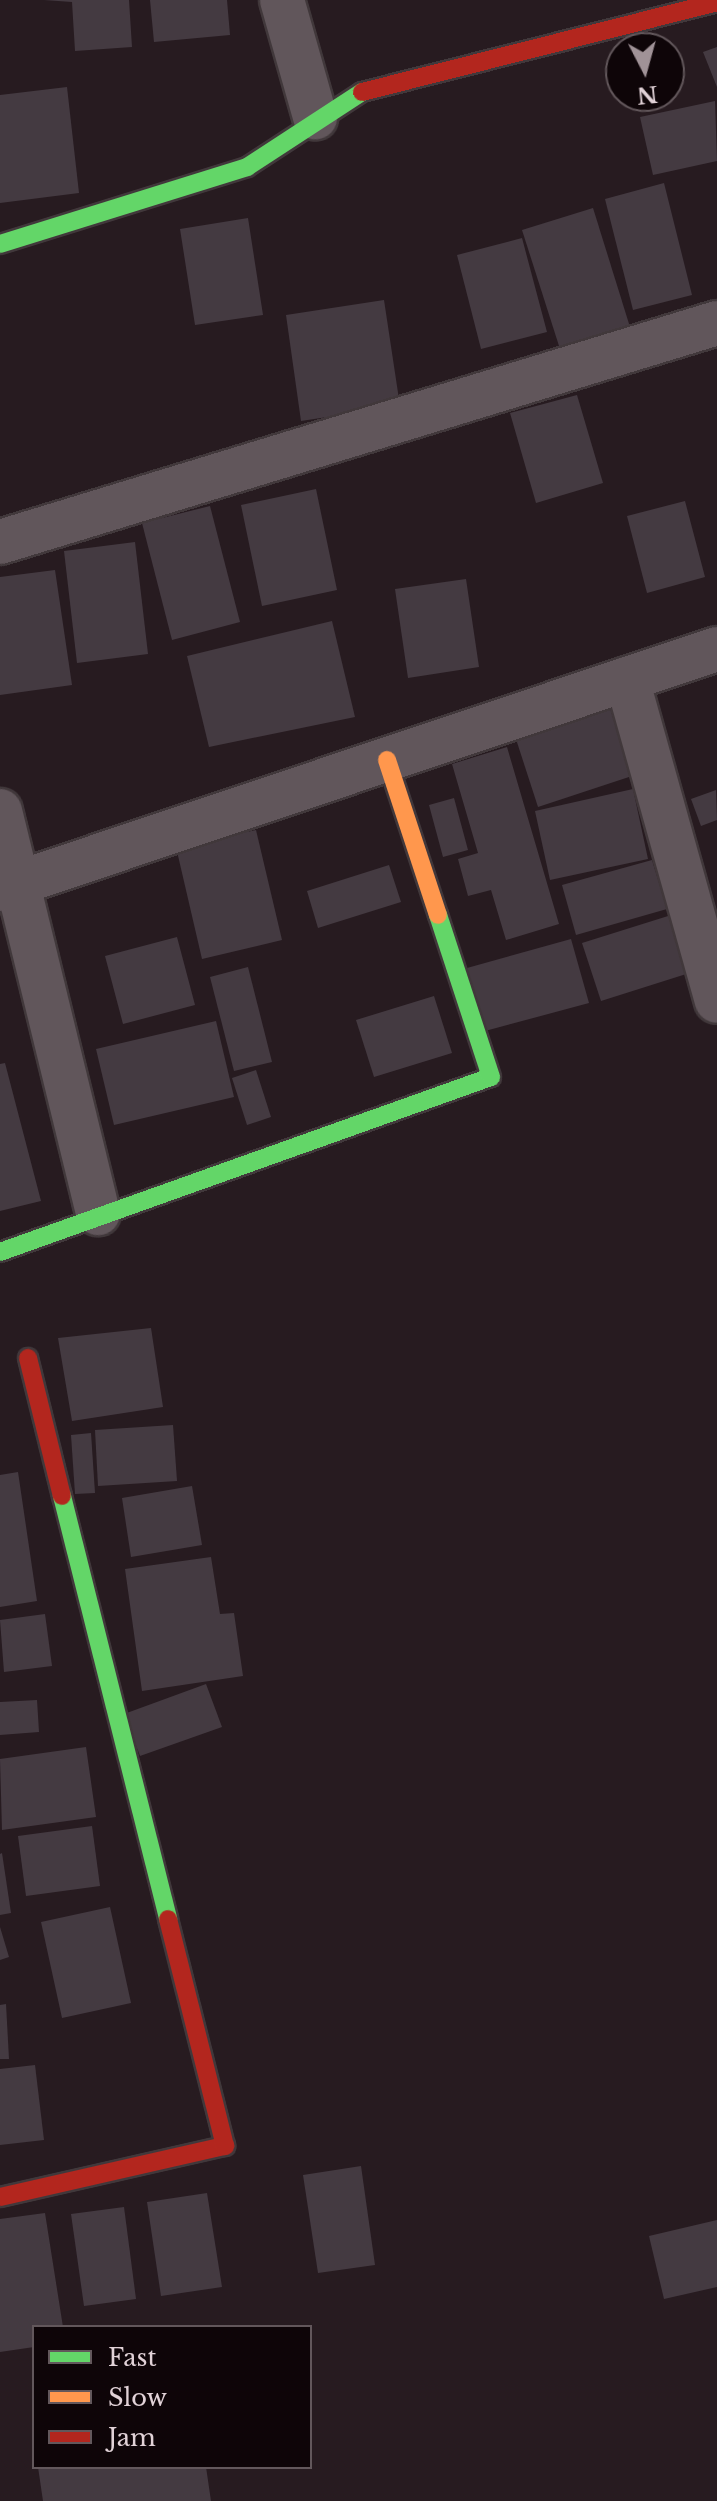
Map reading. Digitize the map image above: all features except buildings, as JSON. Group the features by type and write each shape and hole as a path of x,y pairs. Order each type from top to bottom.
{"street":[{"path":"282,0 315,117"},
{"path":"0,244 247,167 315,117 379,83 717,2"},
{"path":"0,542 717,323"},
{"path":"10,886 717,649"},
{"path":"627,679 717,1001"},
{"path":"0,1252 98,1213 491,1077 387,760"},
{"path":"0,811 10,886 98,1213"},
{"path":"0,2197 225,2146 28,1358"}],"traffic: fast":[{"path":"0,244 247,167 362,92"},
{"path":"0,1252 491,1077 438,915"},
{"path":"62,1496 168,1919"}],"traffic: slow":[{"path":"387,760 438,915"}],"traffic: jam":[{"path":"362,92 717,2"},
{"path":"28,1358 62,1496"},
{"path":"0,2197 225,2146 168,1919"}]}
